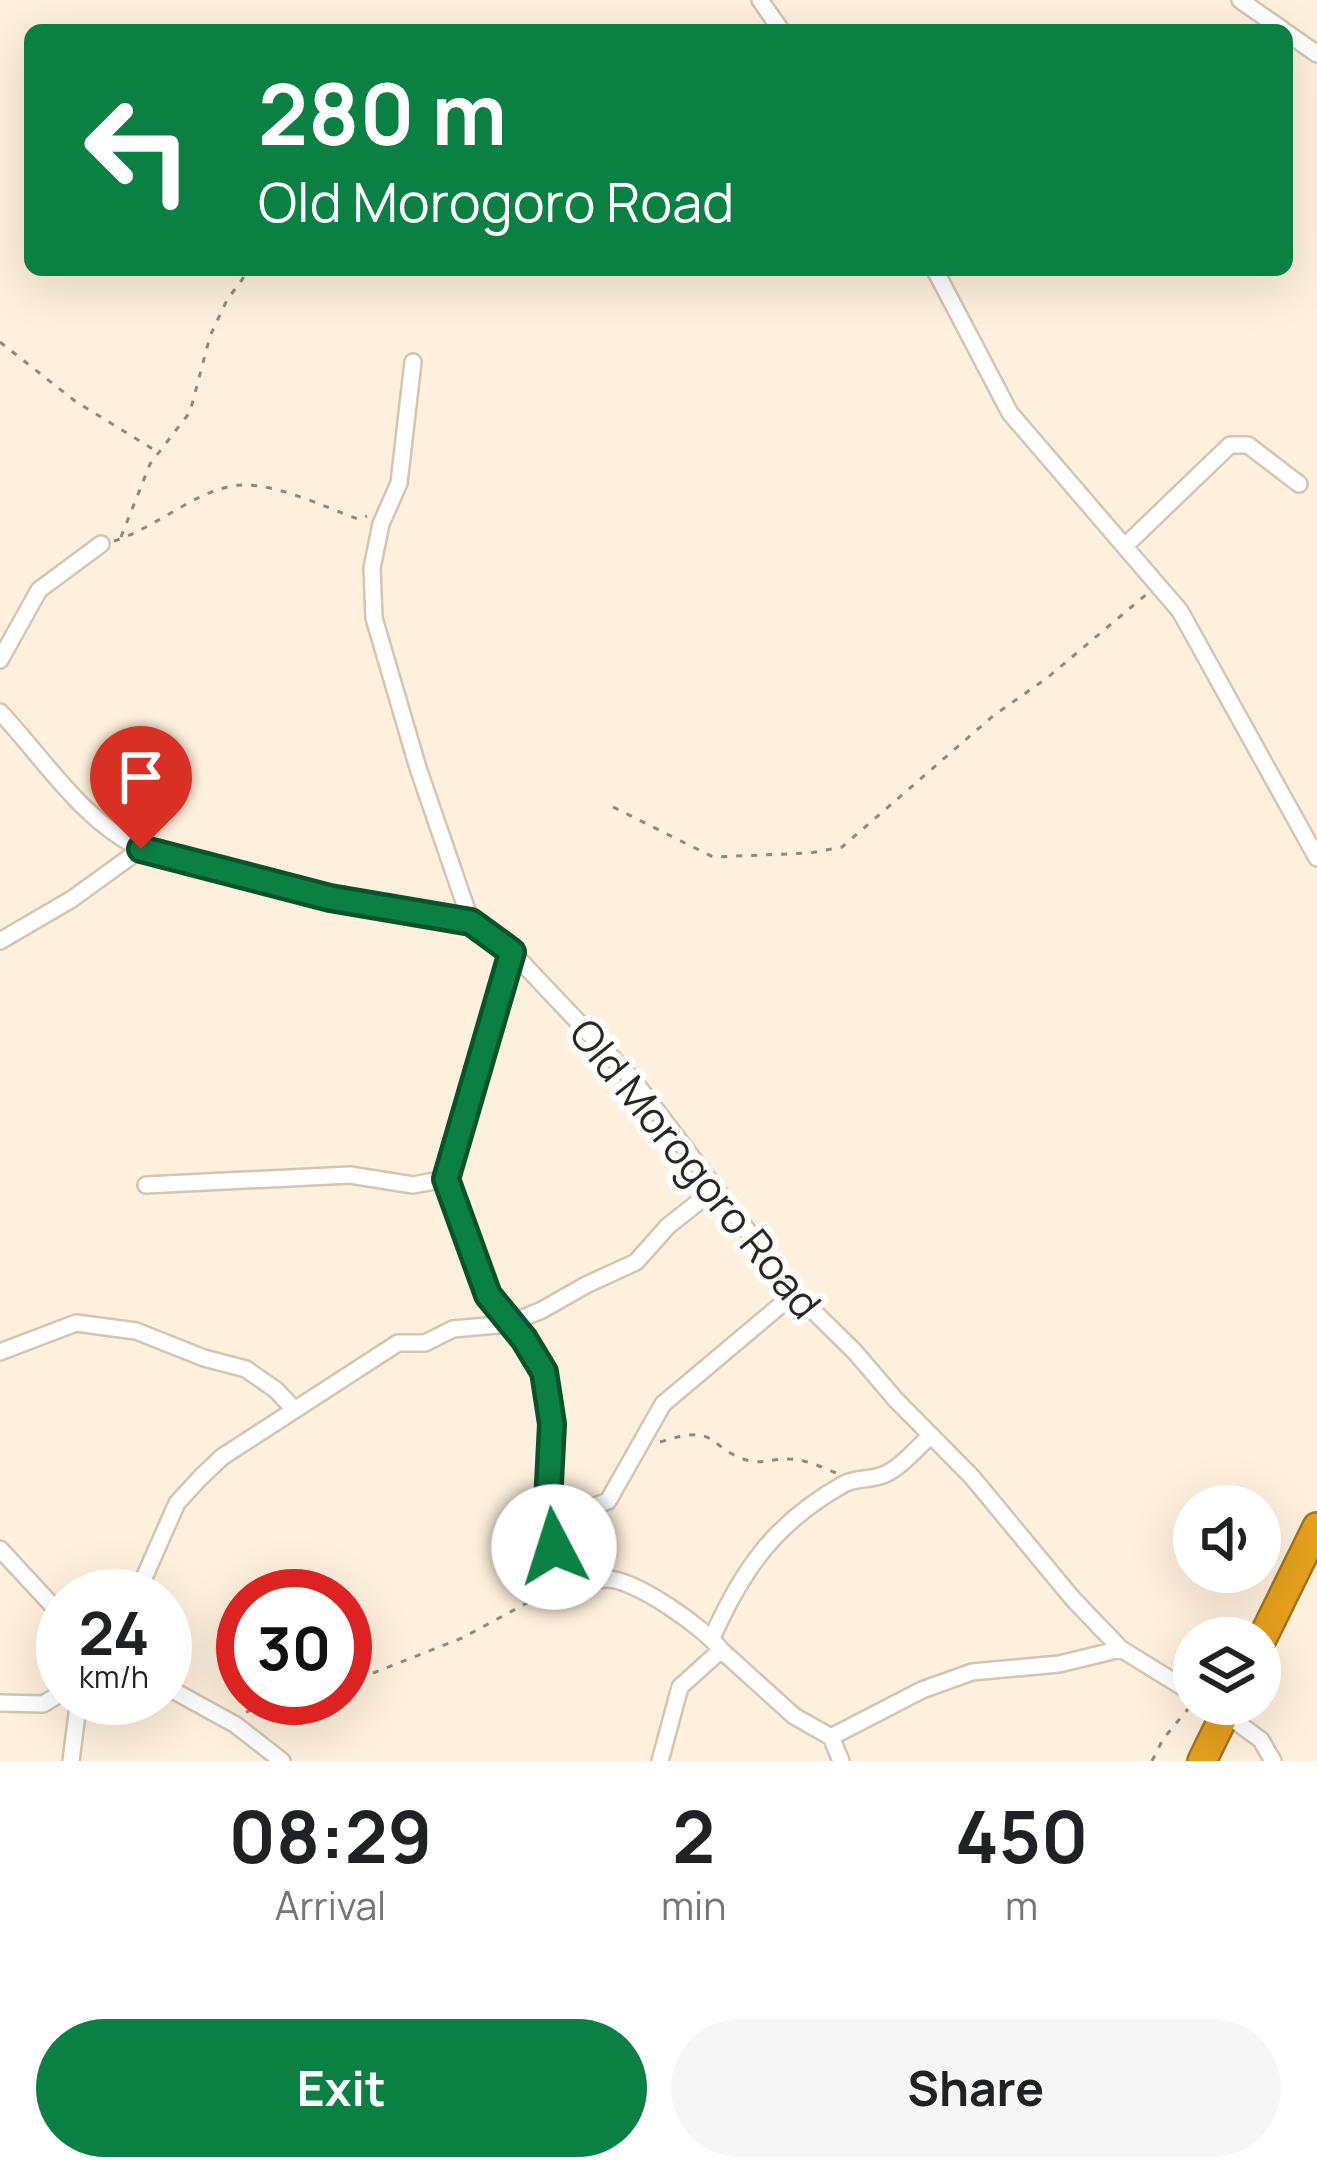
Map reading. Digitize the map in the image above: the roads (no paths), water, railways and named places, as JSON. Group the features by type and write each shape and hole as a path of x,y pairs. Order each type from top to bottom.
{"highway":[{"path":"1273,1617 1317,1527"},
{"path":"1202,1761 1216,1725"}],"street":[{"path":"1240,0 1274,24"},
{"path":"938,276 1010,413 1180,611 1317,859"},
{"path":"413,362 403,462 372,568 374,618 471,922"},
{"path":"1126,544 1231,445 1248,445 1299,484"},
{"path":"0,660 39,590 101,544"},
{"name":"Old Morogoro Road","path":"0,712 92,815 113,835 141,849 330,898 471,922 512,952 634,1081 794,1294 856,1352 973,1477 1073,1599 1121,1648 1173,1681"},
{"path":"0,941 141,849"},
{"path":"512,952 446,1179 488,1295 536,1356 548,1384 552,1424 549,1523 564,1583 617,1580 689,1618 794,1716 831,1737 841,1761"},
{"path":"146,1185 350,1175 413,1185 446,1179"},
{"path":"148,1569 178,1503 222,1457 398,1343 428,1342 468,1325 508,1324 636,1262 668,1226 715,1189"},
{"path":"549,1523 608,1501 654,1417 677,1389 794,1294"},
{"path":"0,1352 76,1323 136,1331 246,1370 294,1409"},
{"path":"660,1761 680,1687 717,1644 728,1602 762,1547 798,1514 855,1480 884,1476 931,1435"},
{"path":"0,1549 36,1588"},
{"path":"831,1737 922,1690 972,1672 1059,1664 1121,1648"},
{"path":"192,1701 282,1761"},
{"path":"0,1703 36,1704"},
{"path":"71,1761 76,1725"},
{"path":"1244,1725 1261,1740 1273,1761"}]}
